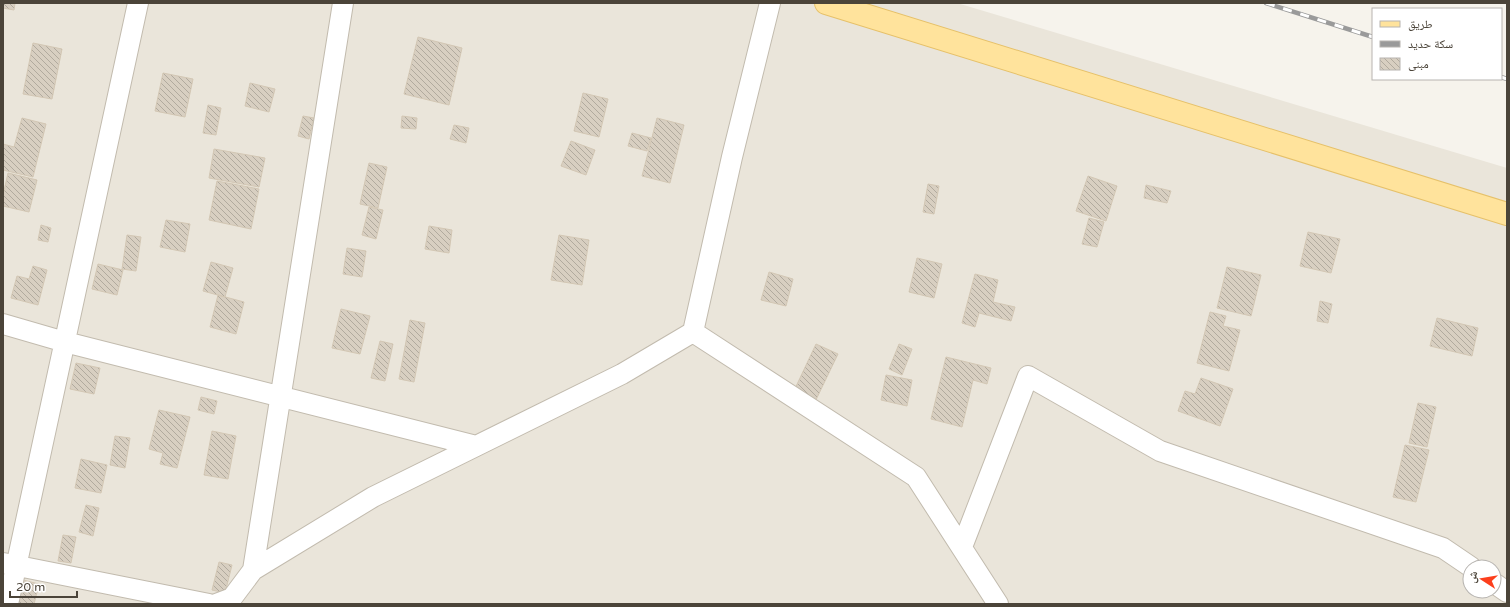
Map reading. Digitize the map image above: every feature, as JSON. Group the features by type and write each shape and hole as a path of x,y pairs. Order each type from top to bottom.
{"main road":[{"path":"826,3 1507,214"}],"street":[{"path":"8,604 10,564 65,342 138,3"},
{"path":"253,570 343,3"},
{"path":"216,604 232,598 253,570 373,497 622,374 693,332 732,157 770,3"},
{"path":"3,324 65,342 476,446"},
{"path":"693,332 916,477 998,604"},
{"path":"962,547 1028,376 1160,451 1443,548 1462,561"},
{"path":"10,564 209,604"}],"shaded area":[{"path":"3,3 957,3 1507,168 1507,604 3,604"}],"building":[{"path":"3,3 15,3 14,10 3,8"},
{"path":"418,37 462,48 449,105 404,94"},
{"path":"33,43 62,49 52,99 23,94"},
{"path":"163,73 193,79 185,117 155,111"},
{"path":"250,83 275,89 269,112 245,106"},
{"path":"583,93 608,99 599,137 574,131"},
{"path":"208,105 221,108 216,135 203,133"},
{"path":"303,116 314,118 309,139 298,136"},
{"path":"402,116 417,118 416,129 401,128"},
{"path":"22,118 46,124 33,177 3,170 3,144 14,147"},
{"path":"657,118 684,125 670,183 642,176"},
{"path":"454,125 469,128 466,143 450,139"},
{"path":"632,133 651,138 647,151 628,146"},
{"path":"571,141 595,150 586,175 561,166"},
{"path":"214,149 265,158 259,187 209,178"},
{"path":"369,163 387,167 378,208 360,204"},
{"path":"8,173 37,180 29,212 3,206 3,195"},
{"path":"1088,176 1117,186 1106,221 1076,211"},
{"path":"217,181 259,189 251,229 209,220"},
{"path":"928,184 939,186 934,214 923,212"},
{"path":"1146,185 1171,191 1167,203 1144,198"},
{"path":"369,207 383,210 376,239 362,235"},
{"path":"1089,218 1104,222 1097,247 1082,244"},
{"path":"166,220 190,224 185,252 160,247"},
{"path":"41,225 51,228 48,242 38,240"},
{"path":"429,226 452,230 449,253 425,249"},
{"path":"1308,232 1340,239 1331,273 1300,266"},
{"path":"127,235 141,237 136,271 122,269"},
{"path":"559,235 589,240 582,285 551,280"},
{"path":"347,248 366,251 362,277 343,274"},
{"path":"917,258 942,264 934,298 909,292"},
{"path":"211,262 233,268 225,297 203,291"},
{"path":"98,264 123,270 117,295 92,289"},
{"path":"33,266 47,270 38,305 11,298 17,276 29,279"},
{"path":"1227,267 1261,275 1251,316 1217,308"},
{"path":"769,272 793,279 786,306 761,300"},
{"path":"975,274 998,280 993,302 1015,307 1011,321 979,313 975,327 962,323"},
{"path":"218,295 244,302 236,334 210,327"},
{"path":"1320,301 1332,304 1328,323 1317,321"},
{"path":"341,309 370,316 360,354 332,348"},
{"path":"1210,312 1226,316 1223,326 1240,330 1229,371 1197,363"},
{"path":"1437,318 1478,328 1472,356 1430,346"},
{"path":"410,320 425,323 414,382 399,379"},
{"path":"380,341 393,344 385,381 371,378"},
{"path":"816,344 838,354 813,406 792,395"},
{"path":"899,344 912,349 902,375 889,369"},
{"path":"946,357 991,368 987,384 973,380 962,427 931,419"},
{"path":"76,363 100,368 94,394 70,389"},
{"path":"886,375 912,380 907,406 881,400"},
{"path":"1201,378 1233,389 1220,426 1178,411 1185,391 1195,394"},
{"path":"201,397 217,401 214,414 198,410"},
{"path":"1418,403 1436,407 1427,447 1409,443"},
{"path":"159,410 190,417 177,468 160,464 163,453 149,449"},
{"path":"212,431 236,436 228,479 204,475"},
{"path":"115,436 130,438 125,468 110,465"},
{"path":"1405,445 1429,450 1416,502 1393,497"},
{"path":"81,459 107,465 101,493 75,488"},
{"path":"86,505 99,508 93,536 79,532"},
{"path":"63,535 76,537 71,563 58,561"},
{"path":"219,562 232,565 225,593 212,590"},
{"path":"15,578 39,584 34,604 17,604"}],"railway":[{"path":"1266,3 1372,37"},
{"path":"1502,77 1507,79"}]}
